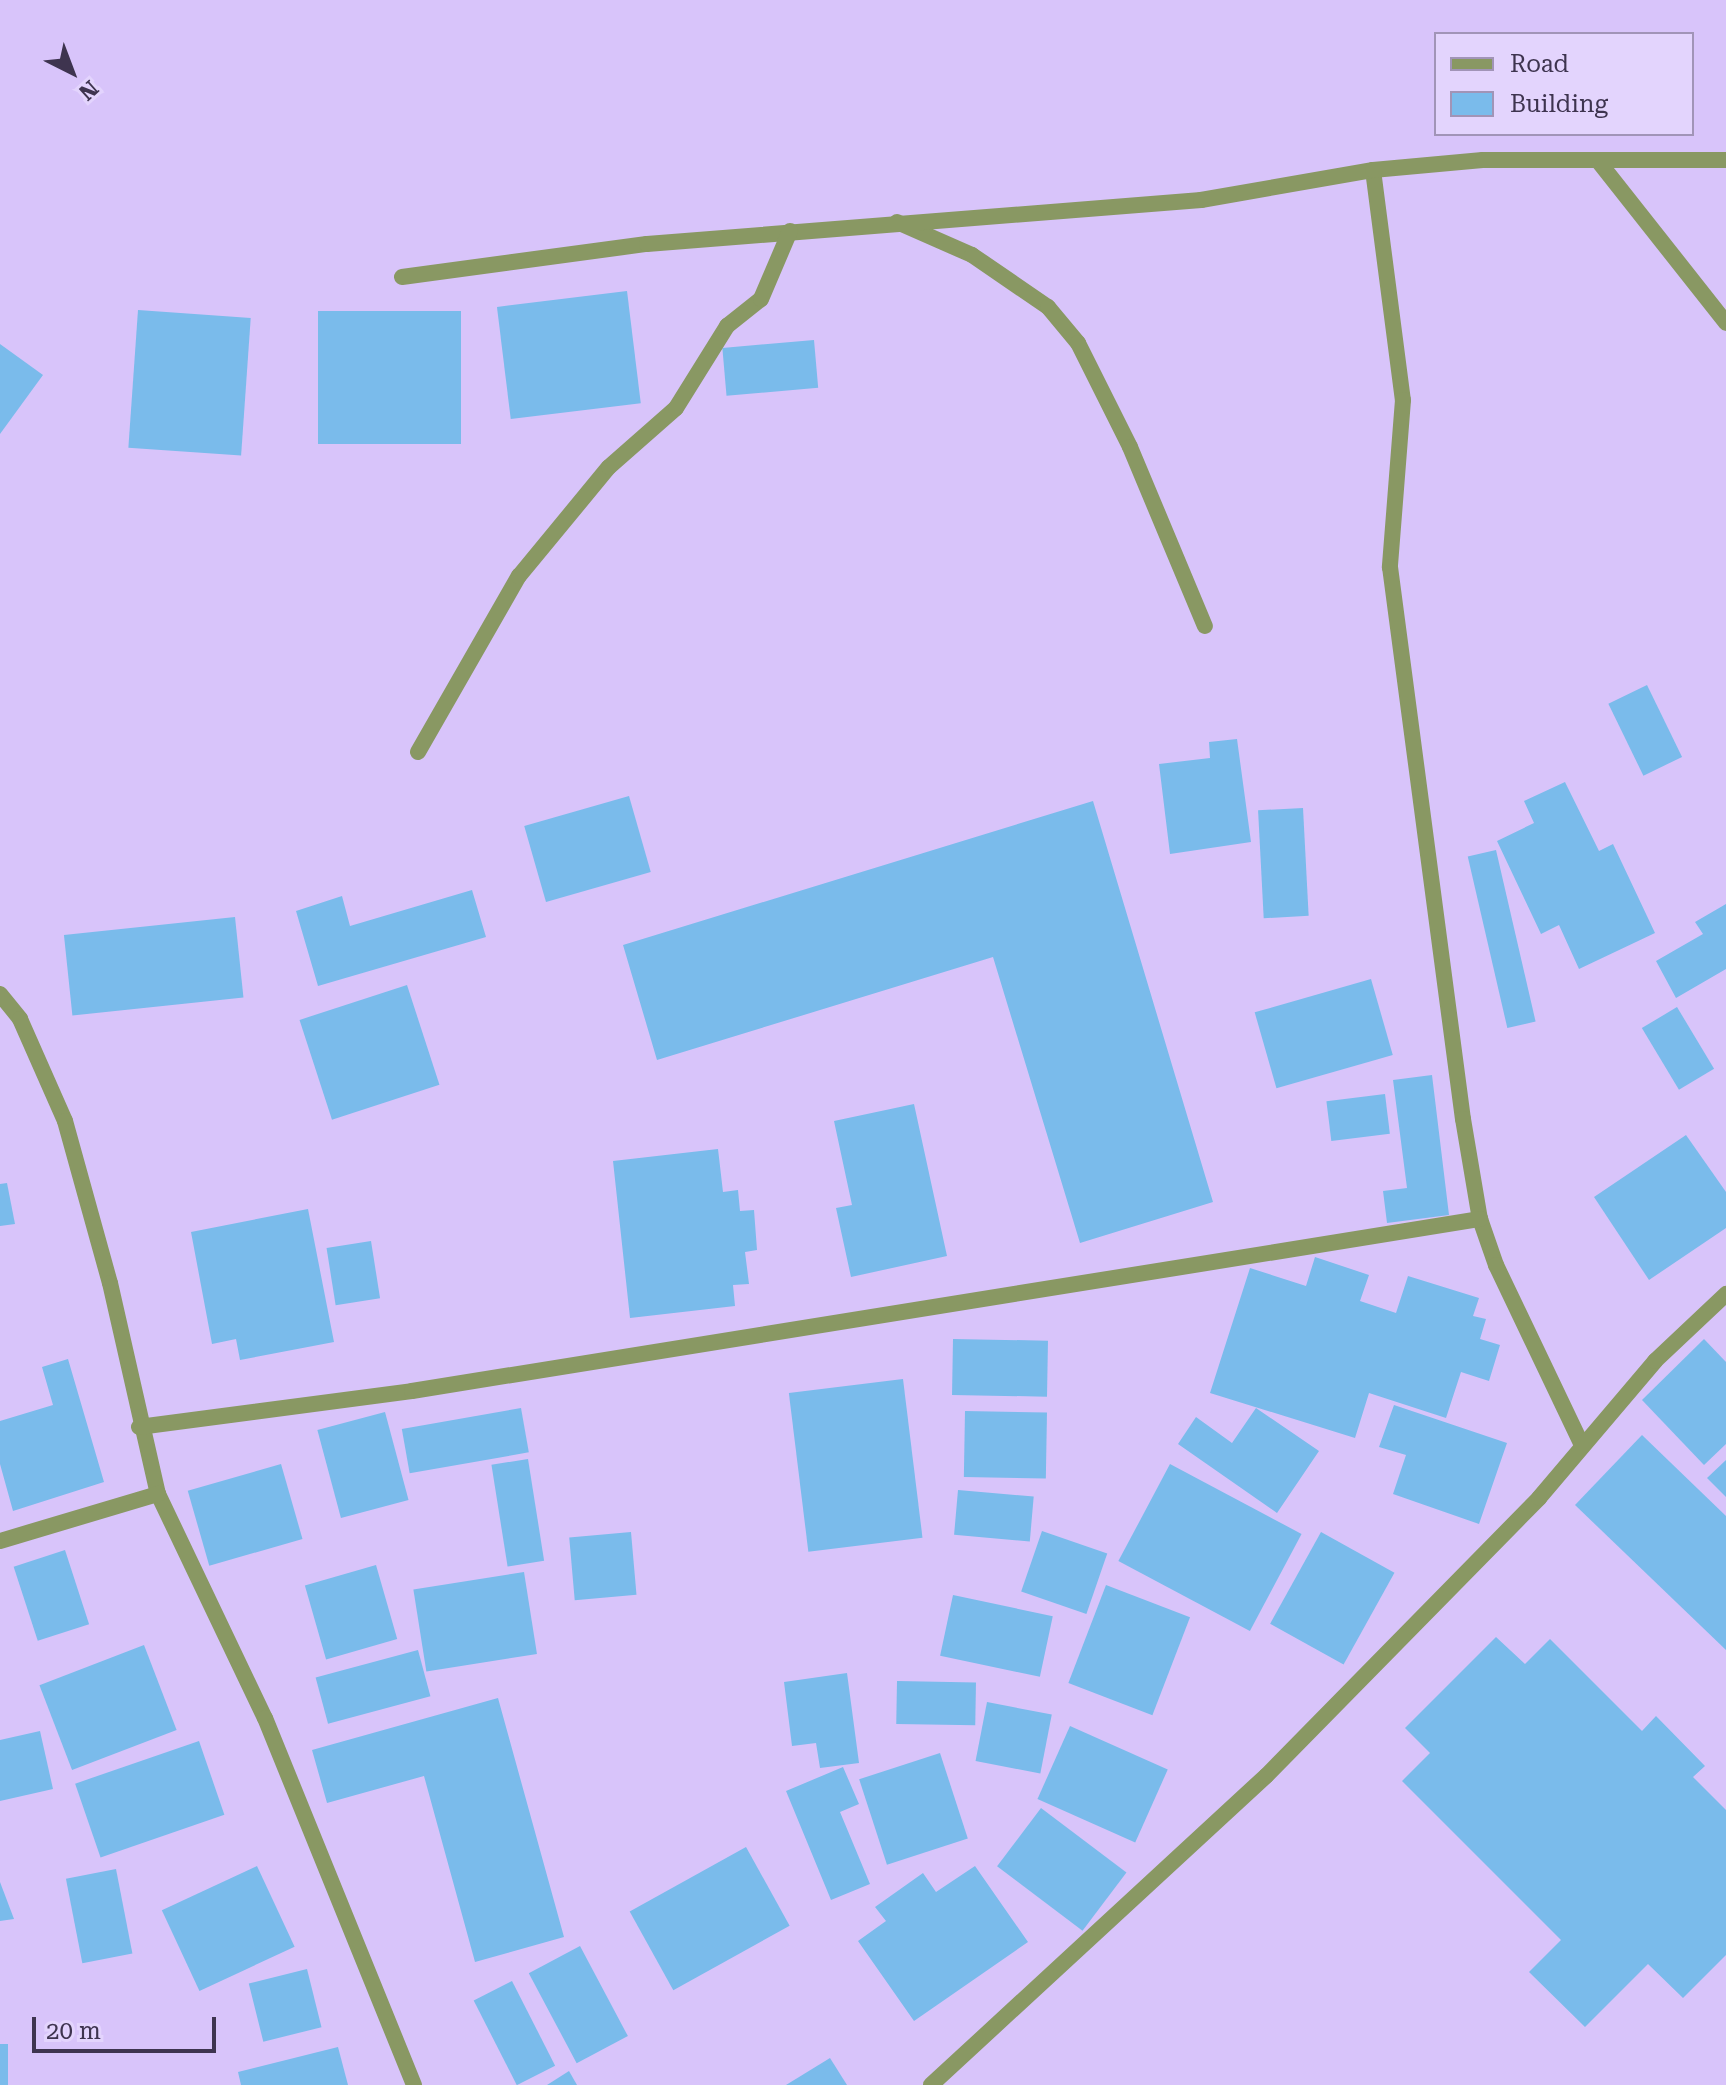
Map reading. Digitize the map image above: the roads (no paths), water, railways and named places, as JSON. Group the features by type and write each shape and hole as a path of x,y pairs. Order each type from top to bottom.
{"street":[{"path":"402,277 647,244 1201,200 1373,170 1483,160 1726,160"},
{"path":"1599,162 1726,323"},
{"path":"1373,170 1403,400 1390,567 1480,1219 1518,1319 1581,1443"},
{"path":"896,222 972,255 1048,307 1078,343 1130,447 1205,626"},
{"path":"418,752 519,576 599,477 676,408 727,326 761,299 790,231"},
{"path":"0,994 20,1019 65,1121 110,1283 139,1427 158,1494 265,1718 414,2085"},
{"path":"139,1427 412,1391 1480,1219"},
{"path":"931,2085 1266,1776 1539,1498 1581,1443 1655,1361 1726,1294"},
{"path":"0,1541 158,1494"}]}
